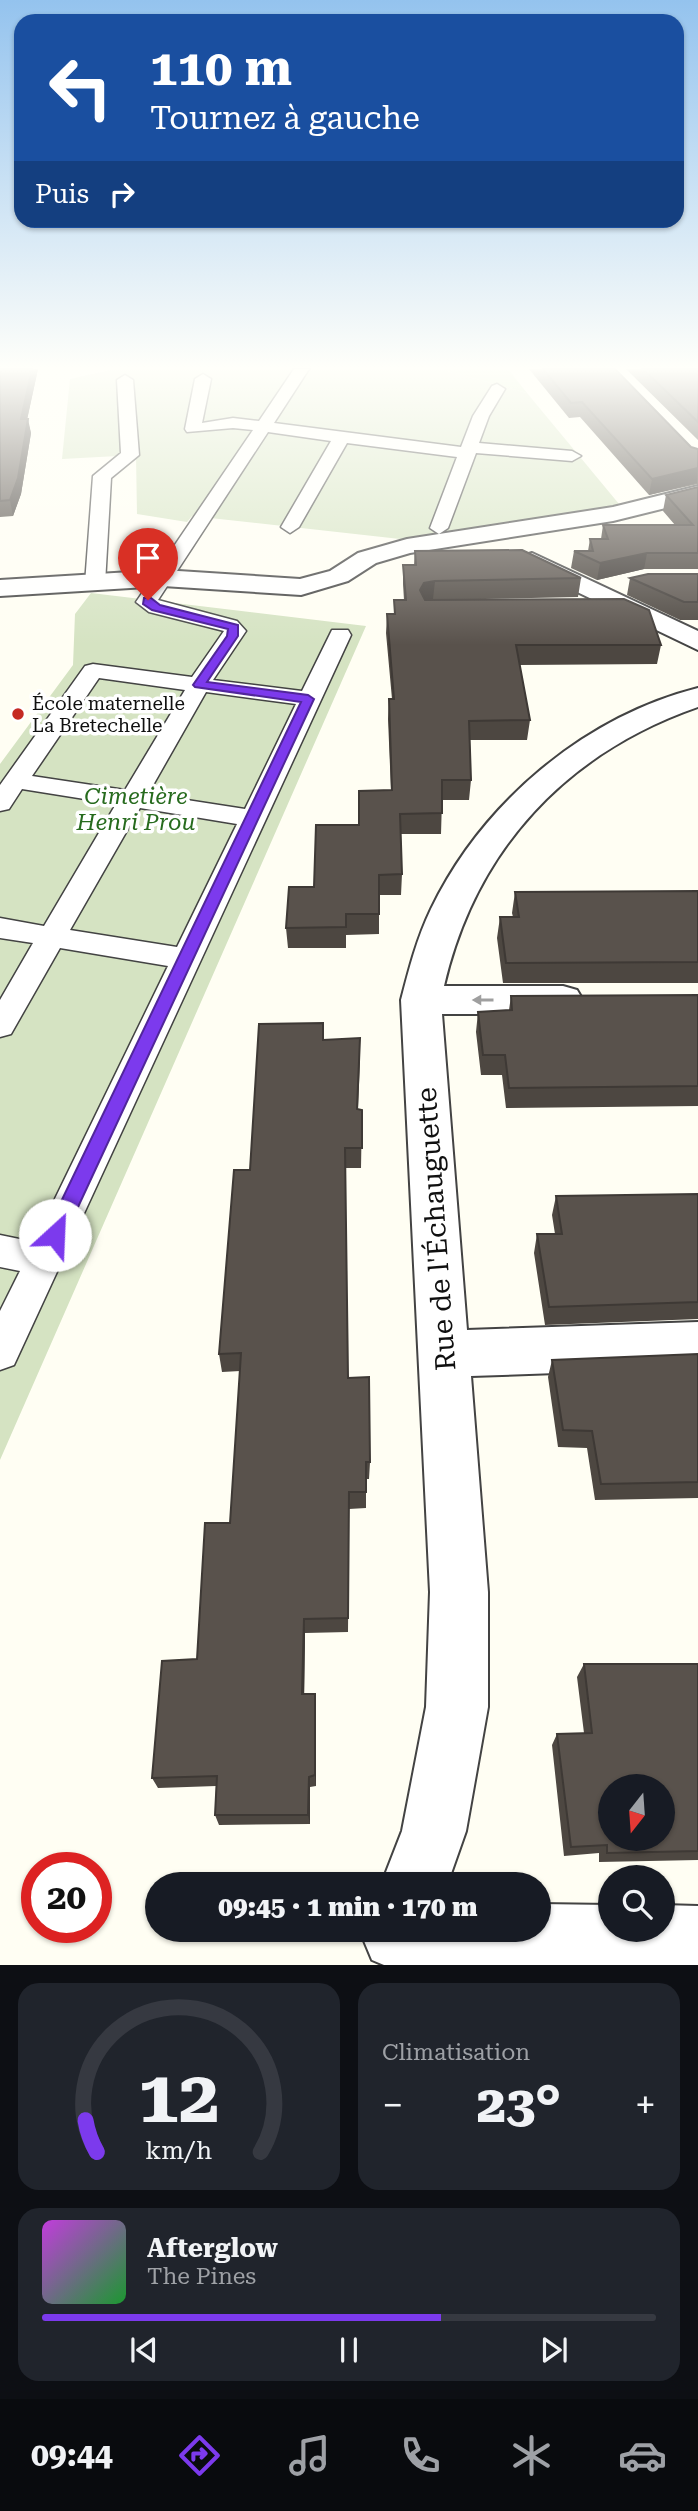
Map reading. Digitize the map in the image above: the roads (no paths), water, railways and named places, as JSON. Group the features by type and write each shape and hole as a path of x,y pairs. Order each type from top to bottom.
{"street":[{"path":"0,588 163,578 280,588 300,587 339,576 367,558 383,552 613,514 698,493"},
{"path":"476,535 597,591 631,595 698,642"},
{"path":"574,608 631,595"},
{"name":"Rue de l'Échauguette","path":"418,1872 434,1830 457,1707 459,1592 421,1000 429,962 453,900 484,848 514,813 550,778 613,734 681,702 698,697"},
{"path":"421,1000 592,1000"},
{"path":"444,1354 698,1345"},
{"path":"551,1935 698,1940"}],"lane":[{"path":"95,584 102,476 122,461"},
{"path":"0,1026 199,685 235,631 223,623 146,602 243,461"},
{"path":"290,527 328,461"},
{"path":"439,528 464,461"},
{"path":"0,1352 340,635"},
{"path":"0,803 93,671 308,699"},
{"path":"16,781 252,818"},
{"path":"0,928 185,959"},
{"path":"0,1251 43,1260"}],"place":[{"name":"École maternelle La Bretechelle","path":"18,714"}],"park label":[{"name":"Cimetière Henri Prou","path":"136,809"}]}
